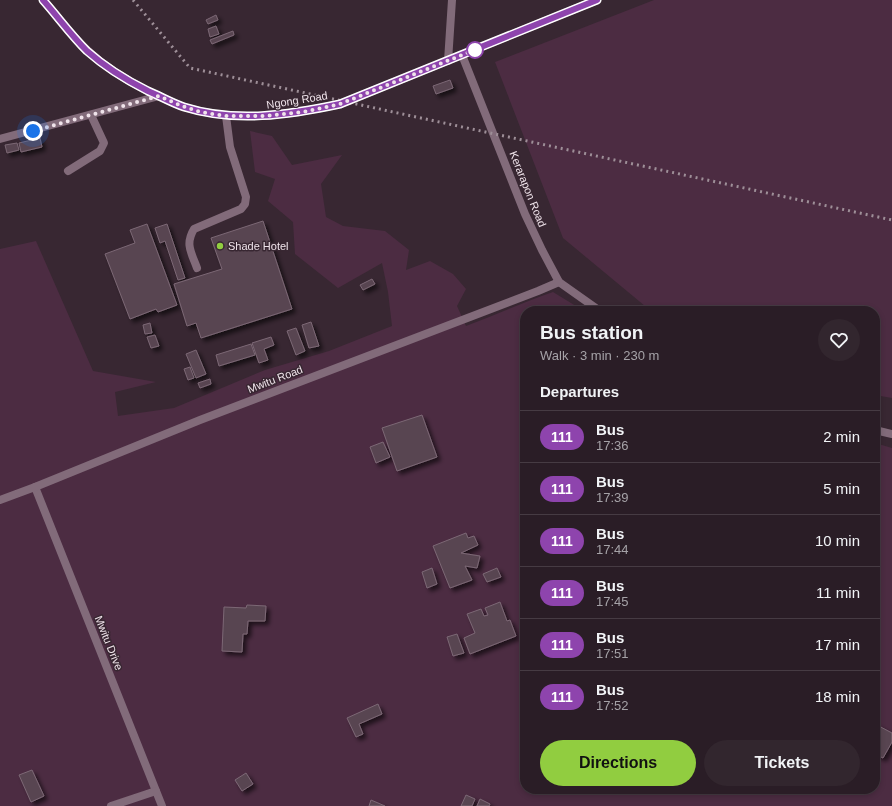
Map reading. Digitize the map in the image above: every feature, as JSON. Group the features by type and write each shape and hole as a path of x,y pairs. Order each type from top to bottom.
{"main road":[{"name":"Ngong Road","path":"43,0 86,50 101,62 132,82 182,106 200,112 226,116 266,116 303,112 340,104 594,0"}],"street":[{"path":"448,61 452,0"},
{"name":"Kerarapon Road","path":"462,55 542,250 559,282 593,306"},
{"path":"0,139 159,96"},
{"path":"68,172 100,151 104,143 91,115"},
{"path":"197,268 188,243 194,229 241,209 245,204 246,197 230,147 226,116"},
{"name":"Mwitu Road","path":"0,500 200,420 559,282"},
{"path":"880,431 892,434"},
{"name":"Mwitu Drive","path":"35,487 162,806"},
{"path":"111,806 156,791"}],"shaded area":[{"path":"654,0 892,0 892,398 880,396 880,306 645,306 563,238 495,62"},
{"path":"250,131 272,136 292,165 342,155 321,184 326,217 343,226 385,231 409,250 406,270 430,261 453,274 466,289 457,306 466,326 553,292 576,306 520,306 520,794 880,794 880,444 892,448 892,806 0,806 0,249 36,241 93,371 156,382 115,392 118,416 174,408 265,370 329,351 392,326 388,292 382,263 338,288 295,254 293,222 268,201 275,179 255,172"}],"building":[{"path":"216,15 218,20 208,24 206,20"},
{"path":"216,26 219,34 210,37 208,29"},
{"path":"233,31 234,35 212,44 210,40"},
{"path":"450,80 453,88 436,94 433,86"},
{"path":"40,138 42,147 21,152 19,143"},
{"path":"17,143 19,150 7,153 5,145"},
{"path":"263,221 292,309 201,338 196,323 187,326 174,284 222,269 211,238"},
{"path":"147,224 177,305 158,312 156,309 130,319 105,254 135,243 130,230"},
{"path":"167,224 185,278 178,280 165,241 160,243 155,228"},
{"path":"372,279 375,284 363,290 360,285"},
{"path":"311,322 319,346 309,348 302,325"},
{"path":"150,323 152,333 145,334 143,325"},
{"path":"296,328 305,351 296,355 287,331"},
{"path":"155,335 159,346 151,348 147,337"},
{"path":"271,337 274,345 264,349 268,360 259,363 252,343"},
{"path":"251,344 255,355 219,366 216,355"},
{"path":"196,350 206,374 196,378 186,354"},
{"path":"190,367 194,378 188,380 184,369"},
{"path":"210,379 211,384 200,388 198,383"},
{"path":"422,415 437,457 397,471 382,428"},
{"path":"383,442 390,457 376,463 370,447"},
{"path":"466,533 468,538 474,536 478,545 461,553 480,556 477,568 465,566 472,580 450,588 433,546"},
{"path":"432,568 437,584 427,588 422,572"},
{"path":"497,568 501,577 487,582 483,574"},
{"path":"500,602 507,621 510,620 516,636 470,654 464,638 475,633 467,614 481,609 484,616 488,615 485,608"},
{"path":"247,605 266,606 265,621 248,621 247,634 243,634 242,652 222,651 224,607 246,608"},
{"path":"457,634 464,653 453,656 447,637"},
{"path":"378,704 382,714 359,724 363,734 356,737 347,718"},
{"path":"880,727 892,733 892,742 883,758 880,756"},
{"path":"32,770 44,796 31,802 19,775"},
{"path":"246,773 253,784 242,791 235,780"},
{"path":"466,795 475,799 472,806 461,806"},
{"path":"480,799 490,804 489,806 477,806"},
{"path":"371,800 385,806 369,806"}],"railway":[{"path":"133,0 190,68 892,220"}],"bus line":[{"name":"111","path":"43,0 86,50 118,74 159,96 182,106 200,112 226,116 266,116 303,112 340,104 597,0"}],"place":[{"name":"Shade Hotel","path":"220,246"}],"route":[{"path":"33,131 159,96 200,112 226,116 266,116 303,112 340,104 477,49 475,50"}]}
